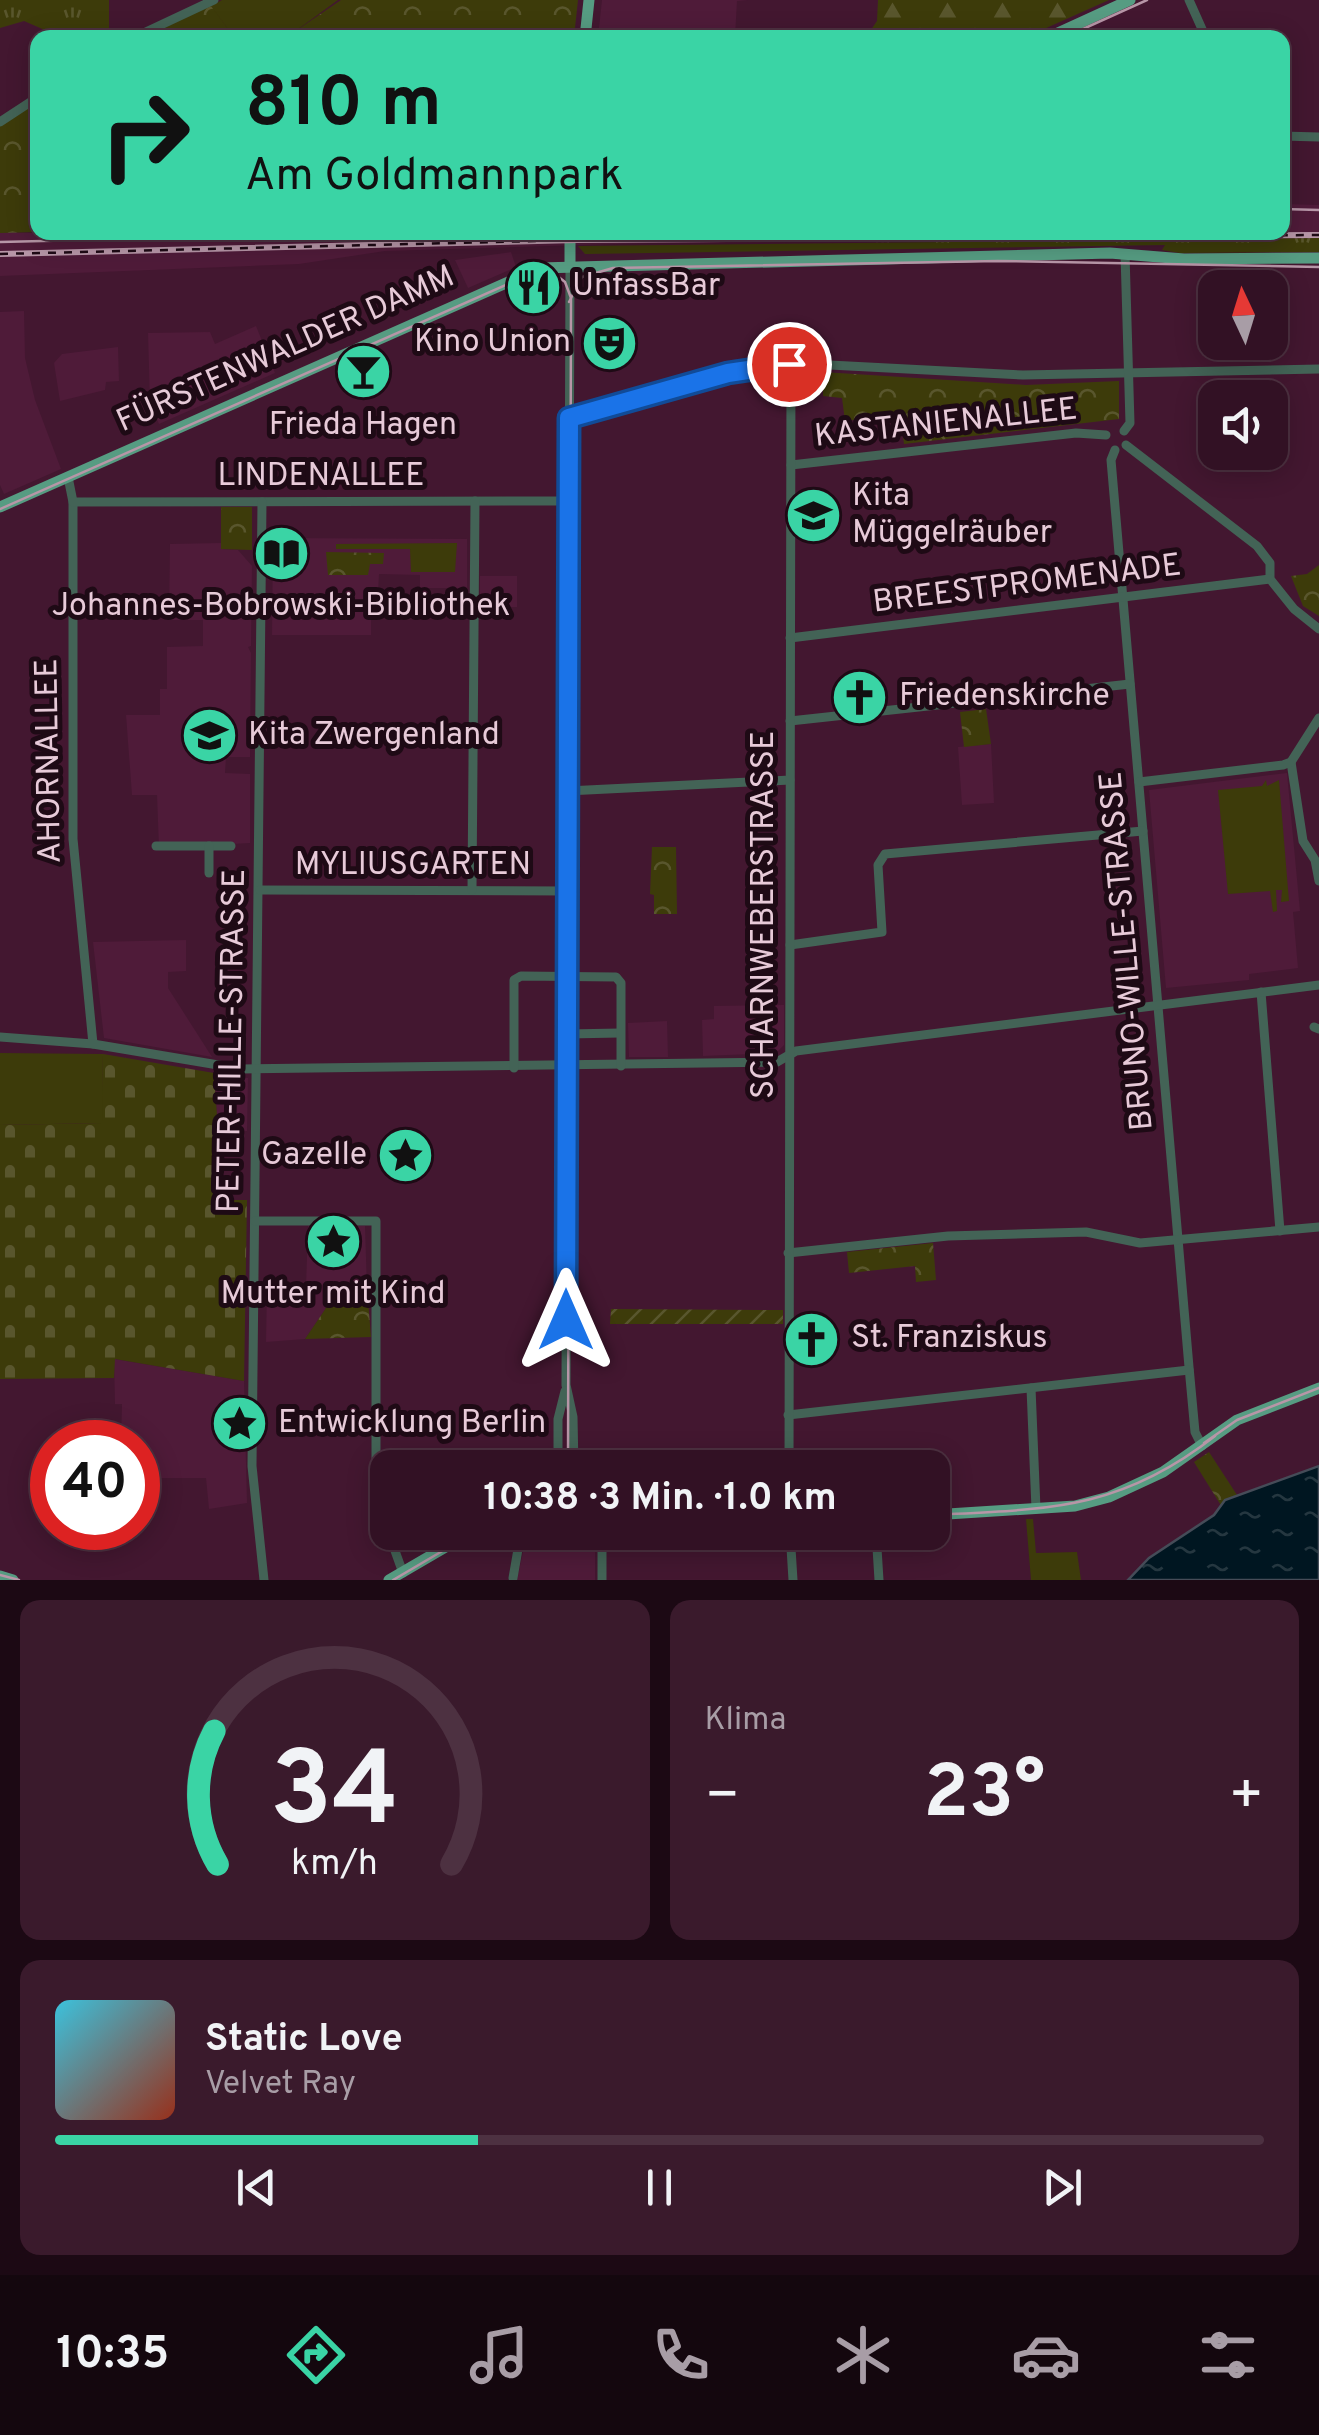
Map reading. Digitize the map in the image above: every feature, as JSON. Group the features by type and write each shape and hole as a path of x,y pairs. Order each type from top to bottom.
{"main road":[{"path":"587,30 589,0"},
{"path":"1065,30 1130,0"},
{"path":"570,240 570,266"},
{"name":"FÜRSTENWALDER DAMM","path":"0,507 542,268 1125,254 1184,259 1319,258"},
{"path":"950,1515 1088,1504 1114,1495 1202,1446 1238,1420 1319,1388"},
{"path":"389,1580 439,1550"}],"street":[{"path":"151,30 214,0"},
{"path":"1189,0 1202,30"},
{"path":"0,122 30,102"},
{"path":"1290,136 1319,137"},
{"path":"1125,254 1130,423 1124,431 1126,445 1258,546 1270,564 1270,578 1294,609 1319,629"},
{"path":"570,266 566,1388 574,1420 574,1450"},
{"path":"569,418 728,373 790,363 1023,375 1319,369"},
{"name":"SCHARNWEBERSTRASSE","path":"789,1450 790,363"},
{"path":"1124,431 1114,428 1106,434 1106,445 1115,450 1126,445"},
{"name":"KASTANIENALLEE","path":"791,466 1076,433 1106,434"},
{"name":"BRUNO-WILLE-STRASSE","path":"1115,450 1111,460 1122,599 1194,1432 1202,1446"},
{"name":"AHORNALLEE","path":"68,477 73,502 73,840 93,1044"},
{"path":"472,890 474,501"},
{"name":"LINDENALLEE","path":"73,502 568,501"},
{"name":"PETER-HILLE-STRASSE","path":"262,502 252,1466 264,1580"},
{"name":"BREESTPROMENADE","path":"790,638 1270,578"},
{"path":"790,721 1130,684"},
{"path":"1319,718 1290,762 1319,882"},
{"path":"1139,782 1290,762"},
{"path":"567,791 790,780"},
{"path":"790,945 882,932 878,865 885,854 1142,831"},
{"path":"156,846 231,846"},
{"path":"210,846 210,873"},
{"name":"MYLIUSGARTEN","path":"260,890 567,892"},
{"path":"514,1068 514,980 616,976 620,982 620,1066"},
{"path":"0,1037 93,1044 258,1070 778,1062 796,1051 1319,985"},
{"path":"1261,992 1280,1231"},
{"path":"567,1034 620,1032"},
{"path":"256,1222 376,1220 376,1498 403,1573"},
{"path":"788,1253 962,1235 1086,1232 1133,1242 1319,1227"},
{"path":"788,1415 1189,1370"},
{"path":"558,1450 558,1418 566,1388"},
{"path":"1030,1388 1036,1509"},
{"path":"513,1578 518,1550"},
{"path":"602,1550 602,1580"},
{"path":"791,1550 793,1580"},
{"path":"877,1550 879,1580"}],"shaded area":[{"path":"602,0 748,0 737,1 735,30 599,30"},
{"path":"1290,204 1319,205 1319,238 1290,238"},
{"path":"0,233 30,233 30,240 1052,240 652,243 385,251 299,264 0,276"},
{"path":"511,252 516,267 468,288 455,260"},
{"path":"24,311 25,358 35,400 61,469 4,494 0,485 0,312"},
{"path":"256,326 275,373 159,424 150,404 148,333 210,332 215,344"},
{"path":"118,347 119,381 106,382 105,390 60,401 54,363 62,354"},
{"path":"273,538 467,539 467,588 420,588 420,575 379,574 377,614 371,614 371,635 272,635"},
{"path":"221,543 221,549 238,550 252,566 248,647 250,757 226,757 225,773 250,774 250,843 159,848 157,795 132,795 126,715 160,715 160,689 167,689 167,647 203,646 203,620 169,620 170,544"},
{"path":"480,576 517,576 517,607 480,607"},
{"path":"991,744 994,803 962,805 958,747"},
{"path":"1287,773 1300,911 1293,912 1298,968 1249,974 1249,980 1166,988 1149,790"},
{"path":"186,940 186,971 168,972 168,988 212,1057 104,1038 93,942"},
{"path":"784,1005 784,1045 776,1053 703,1056 702,1020 714,1019 714,1006"},
{"path":"667,1021 668,1057 629,1057 628,1023"},
{"path":"214,1073 248,1078 247,1131 218,1134"},
{"path":"308,1226 365,1226 367,1288 326,1288 326,1308 305,1339 266,1342 267,1288 306,1287"},
{"path":"114,1359 244,1381 247,1503 209,1509 206,1478 160,1478 160,1420 122,1420 122,1404 115,1404"},
{"path":"523,1550 595,1550 595,1580 517,1580"}],"green space":[{"path":"0,0 109,0 109,30 45,30 24,21 0,28"},
{"path":"222,0 338,0 297,30 229,30 211,6"},
{"path":"341,0 578,0 575,30 297,30"},
{"path":"878,0 1109,0 1042,30 871,30 877,21"},
{"path":"211,5 229,30 159,30"},
{"path":"30,105 30,232 0,233 0,126"},
{"path":"1319,238 1319,252 1180,253 1162,250 1165,245 585,254 578,246 1290,240"},
{"path":"823,372 1026,385 1119,381 1119,419 904,444 900,415 845,421 842,398 823,396"},
{"path":"221,507 252,507 252,550 221,549"},
{"path":"457,543 455,572 411,572 410,549 336,549 336,544"},
{"path":"326,552 384,553 383,564 370,564 368,575 328,575"},
{"path":"1319,565 1319,616 1303,606 1291,576 1307,574"},
{"path":"986,709 991,744 964,747 960,712"},
{"path":"1266,780 1267,786 1279,780 1289,901 1281,902 1282,890 1276,890 1277,911 1273,912 1270,891 1228,894 1218,790 1262,786"},
{"path":"652,847 676,847 677,914 654,914 654,895 650,894"},
{"path":"0,1053 103,1054 102,1123 0,1125"},
{"path":"103,1054 214,1073 223,1200 247,1200 244,1381 115,1359 114,1378 0,1379 0,1125 101,1123"},
{"path":"933,1243 936,1280 916,1282 915,1266 849,1273 847,1252"},
{"path":"325,1288 367,1288 371,1337 305,1339 326,1308"},
{"path":"611,1309 783,1310 783,1324 610,1324"},
{"path":"1209,1452 1237,1495 1222,1507 1194,1462"},
{"path":"1026,1519 1033,1519 1036,1553 1077,1552 1081,1580 1031,1580"}],"water":[{"path":"1319,1466 1319,1580 1128,1580 1149,1558 1214,1515 1225,1500"}],"tram line":[{"path":"1081,30 1147,0"},
{"path":"1290,209 1319,210"},
{"path":"0,242 87,240"},
{"path":"569,302 582,277 613,268 998,261 1319,267"},
{"path":"522,273 551,271 565,282 571,298 568,1450"},
{"path":"0,509 535,272"},
{"path":"1204,1443 1237,1420 1319,1388"},
{"path":"950,1514 1047,1507 1114,1492 1180,1461 1215,1436"},
{"path":"393,1580 444,1550"},
{"path":"0,1575 19,1580"}],"railway":[{"path":"1290,235 1319,235"},
{"path":"0,254 578,240"}],"place":[{"name":"UnfassBar","path":"533,287"},
{"name":"Kino Union","path":"610,343"},
{"name":"Frieda Hagen","path":"363,372"},
{"name":"Kita Müggelräuber","path":"813,515"},
{"name":"Johannes-Bobrowski-Bibliothek","path":"281,553"},
{"name":"Friedenskirche","path":"860,697"},
{"name":"Kita Zwergenland","path":"209,736"},
{"name":"Gazelle","path":"406,1156"},
{"name":"Mutter mit Kind","path":"333,1241"},
{"name":"St. Franziskus","path":"812,1339"},
{"name":"Entwicklung Berlin","path":"239,1424"}],"route":[{"path":"566,1320 569,418 728,373 789,364"}]}
